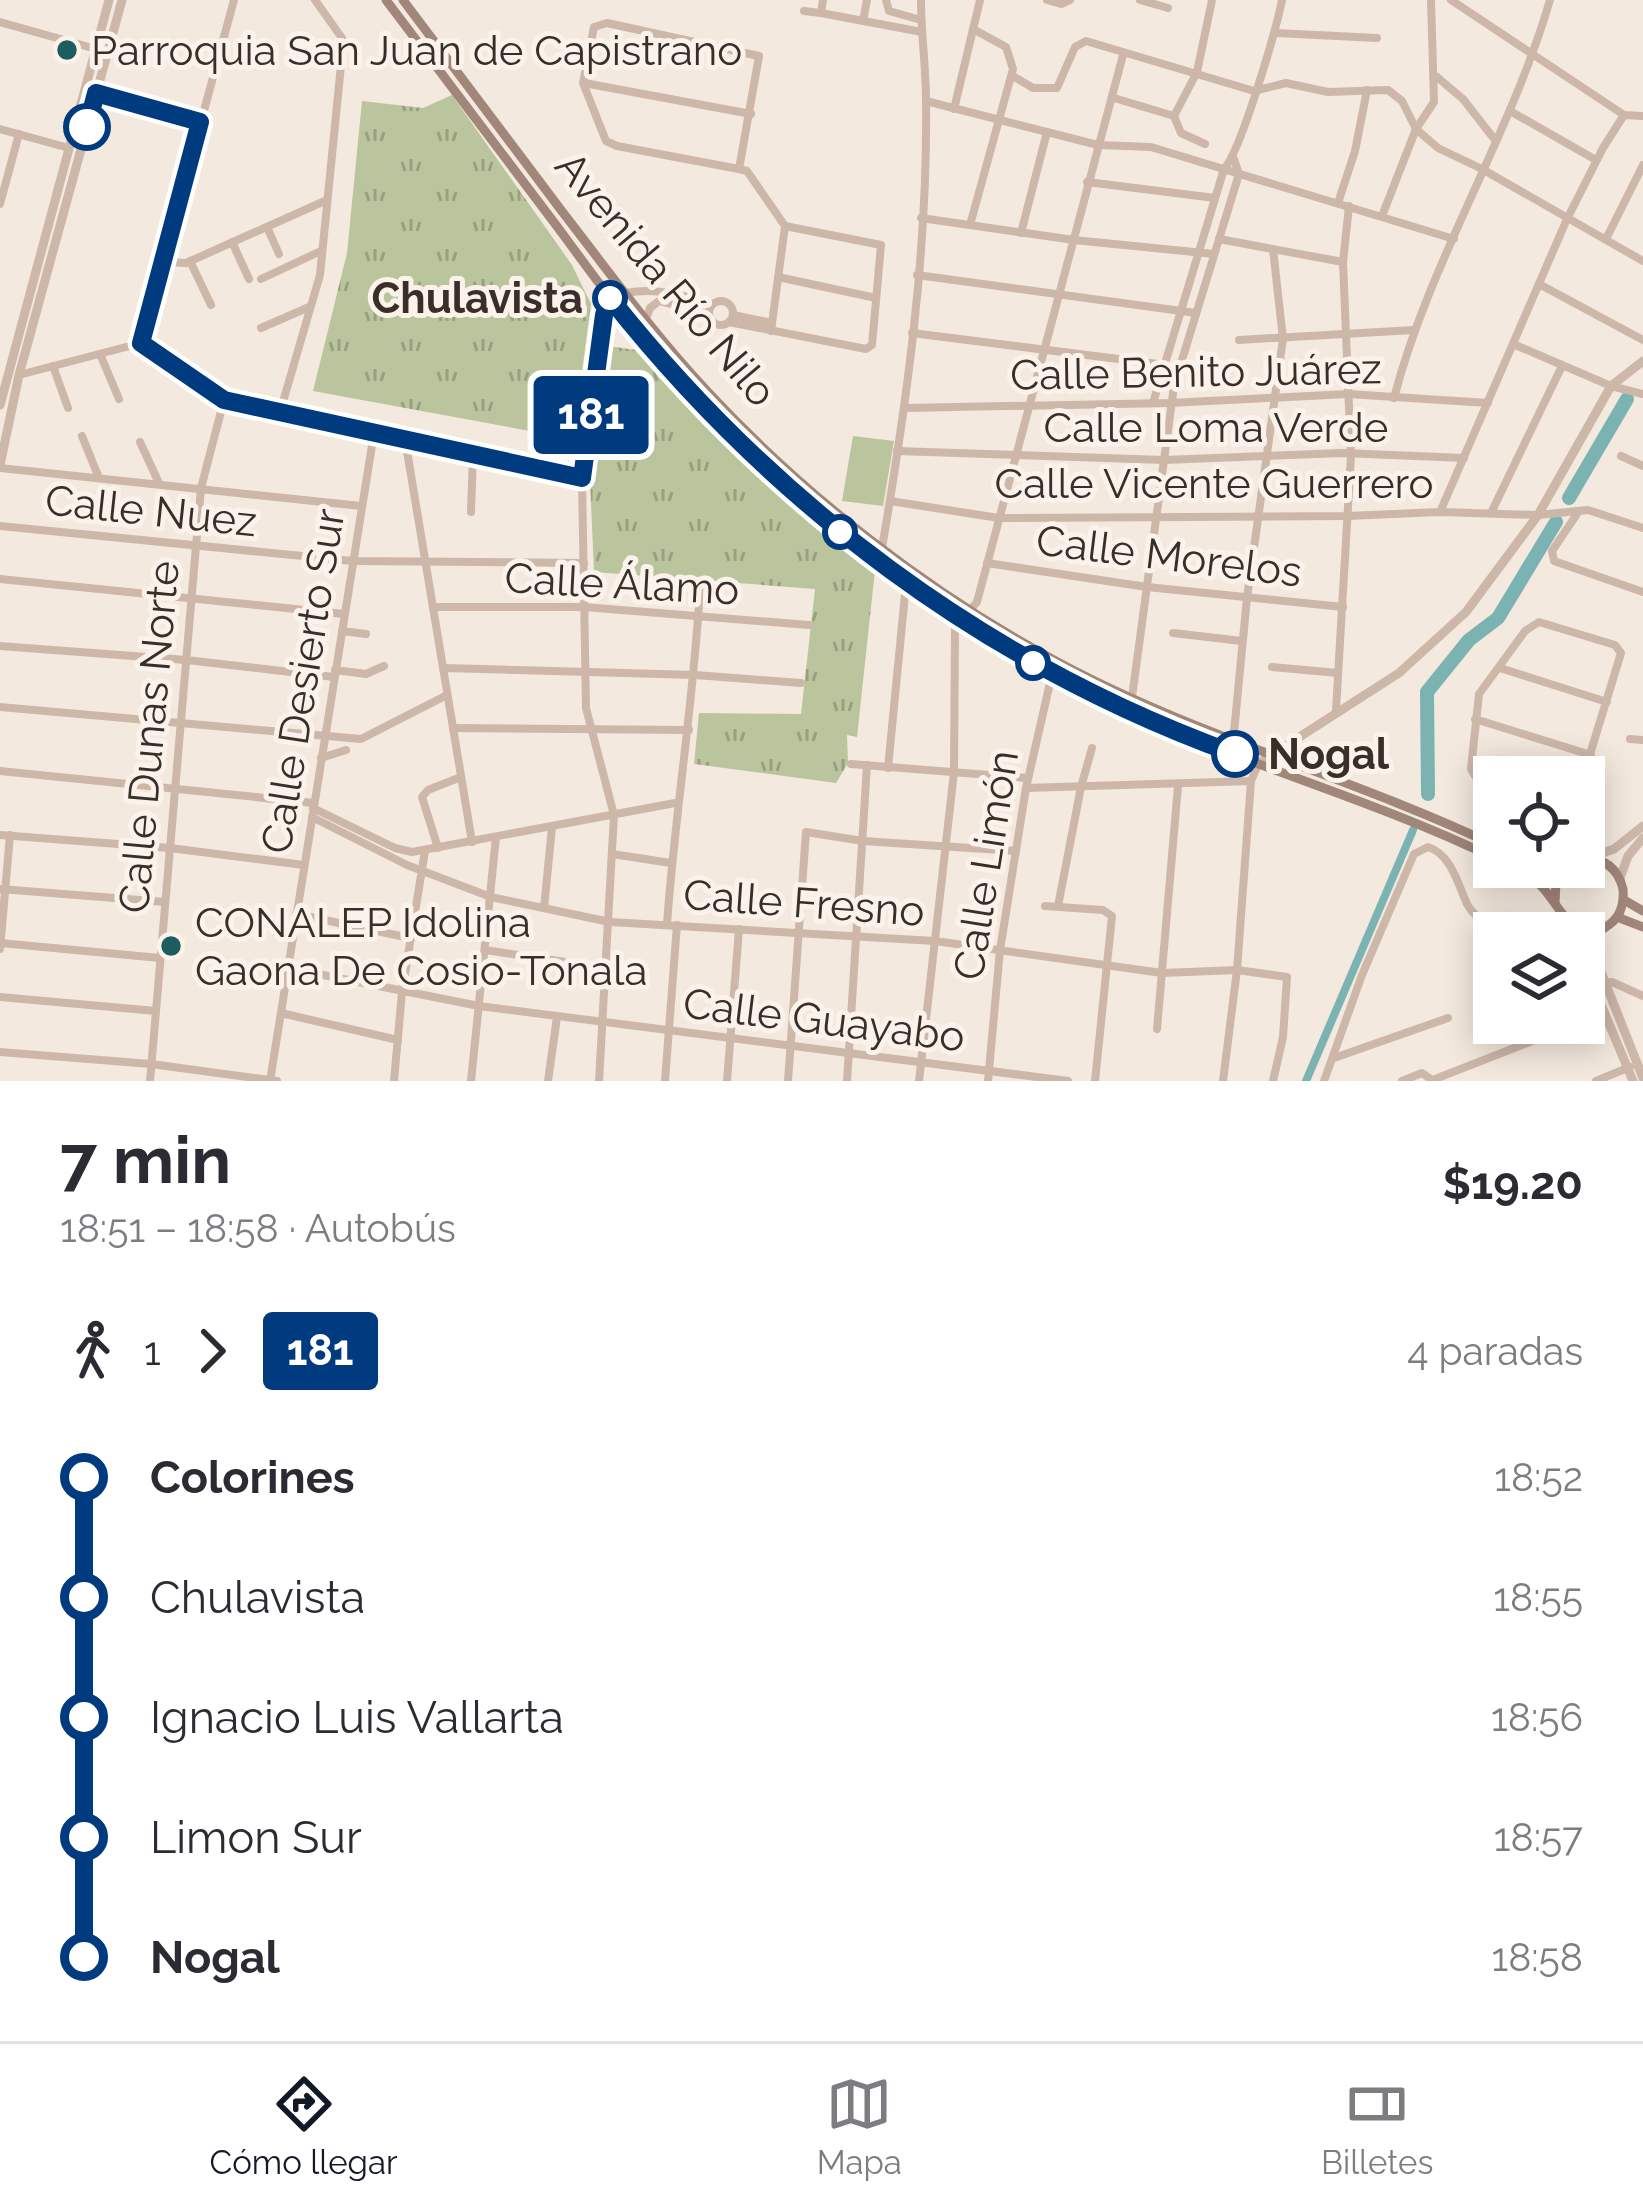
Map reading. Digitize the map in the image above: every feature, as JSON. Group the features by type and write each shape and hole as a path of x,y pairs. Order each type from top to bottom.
{"main road":[{"name":"Avenida Río Nilo","path":"386,0 680,384 826,521 959,619 1050,674 1232,753 1366,789 1473,836"},
{"name":"Avenida Río Nilo","path":"403,0 624,292 712,396 774,458 882,548 1055,661 1234,740 1263,759 1473,848"},
{"path":"764,467 774,458"},
{"path":"1605,863 1620,878 1624,900 1617,916 1605,925"},
{"path":"1542,888 1559,912"},
{"path":"1555,888 1556,907"},
{"path":"1624,900 1643,911"},
{"path":"1617,916 1640,927"}],"street":[{"path":"109,0 0,467 361,506"},
{"path":"0,405 3,377 69,148 122,0"},
{"path":"141,343 234,0"},
{"path":"280,412 323,250 342,38 315,0"},
{"path":"820,13 823,0"},
{"path":"863,21 867,0"},
{"path":"886,0 886,9 921,20"},
{"path":"882,548 905,408 917,275 926,101 921,0"},
{"path":"954,109 980,0"},
{"path":"1047,0 1068,2"},
{"path":"1140,0 1168,8"},
{"path":"1205,144 1181,134 1174,116 1197,72 1212,0"},
{"path":"1153,403 1224,169 1234,158 1276,33 1282,0"},
{"path":"1382,216 1416,129 1433,108 1432,0"},
{"path":"1451,0 1624,115 1643,116"},
{"path":"1394,398 1414,330 1533,56 1550,0"},
{"path":"804,11 922,32"},
{"path":"902,28 904,17"},
{"path":"0,22 96,49"},
{"path":"739,169 760,56 607,22 594,27 583,83 609,144 747,171 785,226 772,327"},
{"path":"970,225 1013,76 1006,47 973,29"},
{"path":"1276,33 1377,38"},
{"path":"1013,76 1033,88 1060,86 1079,42 1254,91 1273,84 1328,92 1382,89 1398,97 1416,129 1438,148 1643,261"},
{"path":"919,1081 954,772 952,656 959,619 972,611 1018,458 1123,55"},
{"path":"1259,74 1273,84"},
{"path":"1436,76 1463,99 1495,140"},
{"path":"583,83 751,114"},
{"path":"1338,203 1367,90"},
{"path":"90,92 200,122"},
{"path":"1114,98 1174,116"},
{"path":"926,101 1098,145 1150,147 1454,239"},
{"path":"1510,111 1596,160"},
{"path":"1440,512 1567,219 1624,115"},
{"path":"0,129 69,148"},
{"path":"1022,232 1046,132"},
{"path":"0,204 20,134"},
{"path":"1130,712 1171,403 1239,174 1234,158"},
{"path":"1606,239 1643,165"},
{"path":"1087,182 1215,198"},
{"path":"164,262 190,261 327,200"},
{"path":"1336,710 1351,456 1343,262 1349,206"},
{"path":"921,218 1214,254"},
{"path":"267,226 279,254"},
{"path":"599,1081 614,815 586,708 582,478 604,315 610,298 642,291 687,297 710,310 717,325 730,318 870,348 880,245 785,226"},
{"path":"1219,238 1343,262"},
{"path":"232,242 249,279"},
{"path":"1232,753 1247,598 1283,339 1273,249"},
{"path":"262,279 323,250"},
{"path":"190,261 211,305"},
{"path":"917,275 1196,313"},
{"path":"778,277 876,298"},
{"path":"1539,284 1643,340"},
{"path":"640,335 652,305 650,294 642,291"},
{"path":"652,305 674,303 710,310 724,301 730,318"},
{"path":"261,328 310,307"},
{"path":"1238,340 1414,330"},
{"path":"912,333 1178,368"},
{"path":"3,377 141,343 224,400 582,478"},
{"path":"1514,344 1616,388 1643,394"},
{"path":"100,353 119,399"},
{"path":"1223,1081 1237,970 1251,781 1263,759 1399,673 1439,639 1476,600 1542,514 1616,388 1643,361"},
{"path":"53,366 68,408"},
{"path":"1492,513 1562,366"},
{"name":"Calle Benito Juárez","path":"905,408 1348,394 1488,403"},
{"name":"Calle Dunas Norte","path":"150,1081 201,488 224,400"},
{"name":"Calle Desierto Sur","path":"272,1081 374,433"},
{"path":"82,436 99,478"},
{"path":"405,439 472,842"},
{"path":"140,442 160,484"},
{"name":"Calle Loma Verde","path":"897,451 1165,460 1464,458"},
{"path":"471,512 473,454"},
{"path":"1621,456 1643,466"},
{"name":"Calle Vicente Guerrero","path":"890,501 999,518 1575,511 1597,512 1643,528"},
{"path":"1575,511 1552,551 1554,561 1643,592"},
{"name":"Calle Nuez","path":"0,526 353,561 584,563"},
{"name":"Calle Morelos","path":"987,563 1147,587 1343,608"},
{"path":"0,579 344,614"},
{"path":"888,767 906,582"},
{"path":"665,1081 671,863 695,675 700,587"},
{"name":"Calle Álamo","path":"433,607 584,607 809,625"},
{"path":"1473,774 1475,719 1480,694 1529,626 1539,622 1620,649 1622,657 1591,755 1475,719"},
{"path":"342,632 366,634"},
{"path":"1174,633 1242,640"},
{"path":"0,646 335,673 370,674 384,666"},
{"name":"Calle Limón","path":"988,1076 1000,950 1026,783 1055,661"},
{"path":"1272,667 1339,673"},
{"path":"443,668 801,683"},
{"path":"1500,668 1607,702"},
{"path":"0,707 361,740 447,694"},
{"path":"453,728 689,730"},
{"path":"1630,739 1643,740"},
{"path":"1058,906 1092,748"},
{"path":"321,758 346,750"},
{"path":"851,764 1081,787 1251,781"},
{"path":"848,1081 867,765"},
{"path":"0,771 175,786 313,809 412,852 676,803"},
{"path":"438,848 422,797 461,777"},
{"path":"1157,1029 1178,786"},
{"name":"Calle Fresno","path":"313,809 419,870 491,897 610,922 935,941 1162,973 1237,970"},
{"path":"1605,851 1623,844 1643,826"},
{"path":"544,908 552,827"},
{"path":"788,1081 806,832 863,841 1016,851"},
{"path":"160,958 0,945 5,835 304,865"},
{"path":"471,1081 496,837"},
{"path":"1620,878 1631,850 1643,838"},
{"path":"1324,1081 1411,858 1428,847 1441,853 1473,913"},
{"path":"394,1081 402,992 425,851"},
{"path":"612,854 671,863"},
{"path":"3,889 165,902"},
{"path":"1045,906 1111,913 1095,1081"},
{"path":"296,914 410,938"},
{"path":"728,1081 739,929"},
{"path":"485,950 565,962"},
{"name":"Calle Guayabo","path":"288,968 479,1006 921,1061 988,1076 1068,1081"},
{"path":"1237,970 1287,977 1283,1037 1273,1081"},
{"path":"1605,983 1643,995"},
{"path":"0,997 156,1011"},
{"path":"1605,1000 1632,1066 1633,1081"},
{"path":"1605,1013 1609,1011"},
{"path":"281,1013 398,1040"},
{"path":"548,1081 557,1017"},
{"path":"1332,1059 1448,1018"},
{"path":"1402,1081 1423,1073 1431,1081 1525,1044"},
{"path":"0,1052 151,1064 272,1081"},
{"path":"1632,1066 1643,1078"},
{"path":"1596,1081 1632,1066"}],"green space":[{"path":"452,95 572,265 591,304 573,439 313,391 347,253 362,101 423,108"},
{"path":"609,346 642,351 753,468 875,570 857,737 847,735 848,763 836,783 694,764 699,713 801,714 815,589 594,572 590,479"},
{"path":"853,436 894,441 883,506 842,501"}],"waterway":[{"path":"1569,498 1627,399"},
{"path":"1428,794 1427,692 1469,640 1498,618 1556,522"},
{"path":"1306,1081 1413,830"}],"bus line":[{"name":"181","path":"87,127 96,93 200,122 141,343 224,400 582,478 610,298 680,384 764,467 906,582 1050,674 1178,734 1235,754"}],"place":[{"name":"Parroquia San Juan de Capistrano","path":"67,50"},
{"name":"Chulavista","path":"610,298"},
{"name":"Nogal","path":"1235,754"},
{"name":"CONALEP Idolina Gaona De Cosio-Tonala","path":"171,946"}]}
